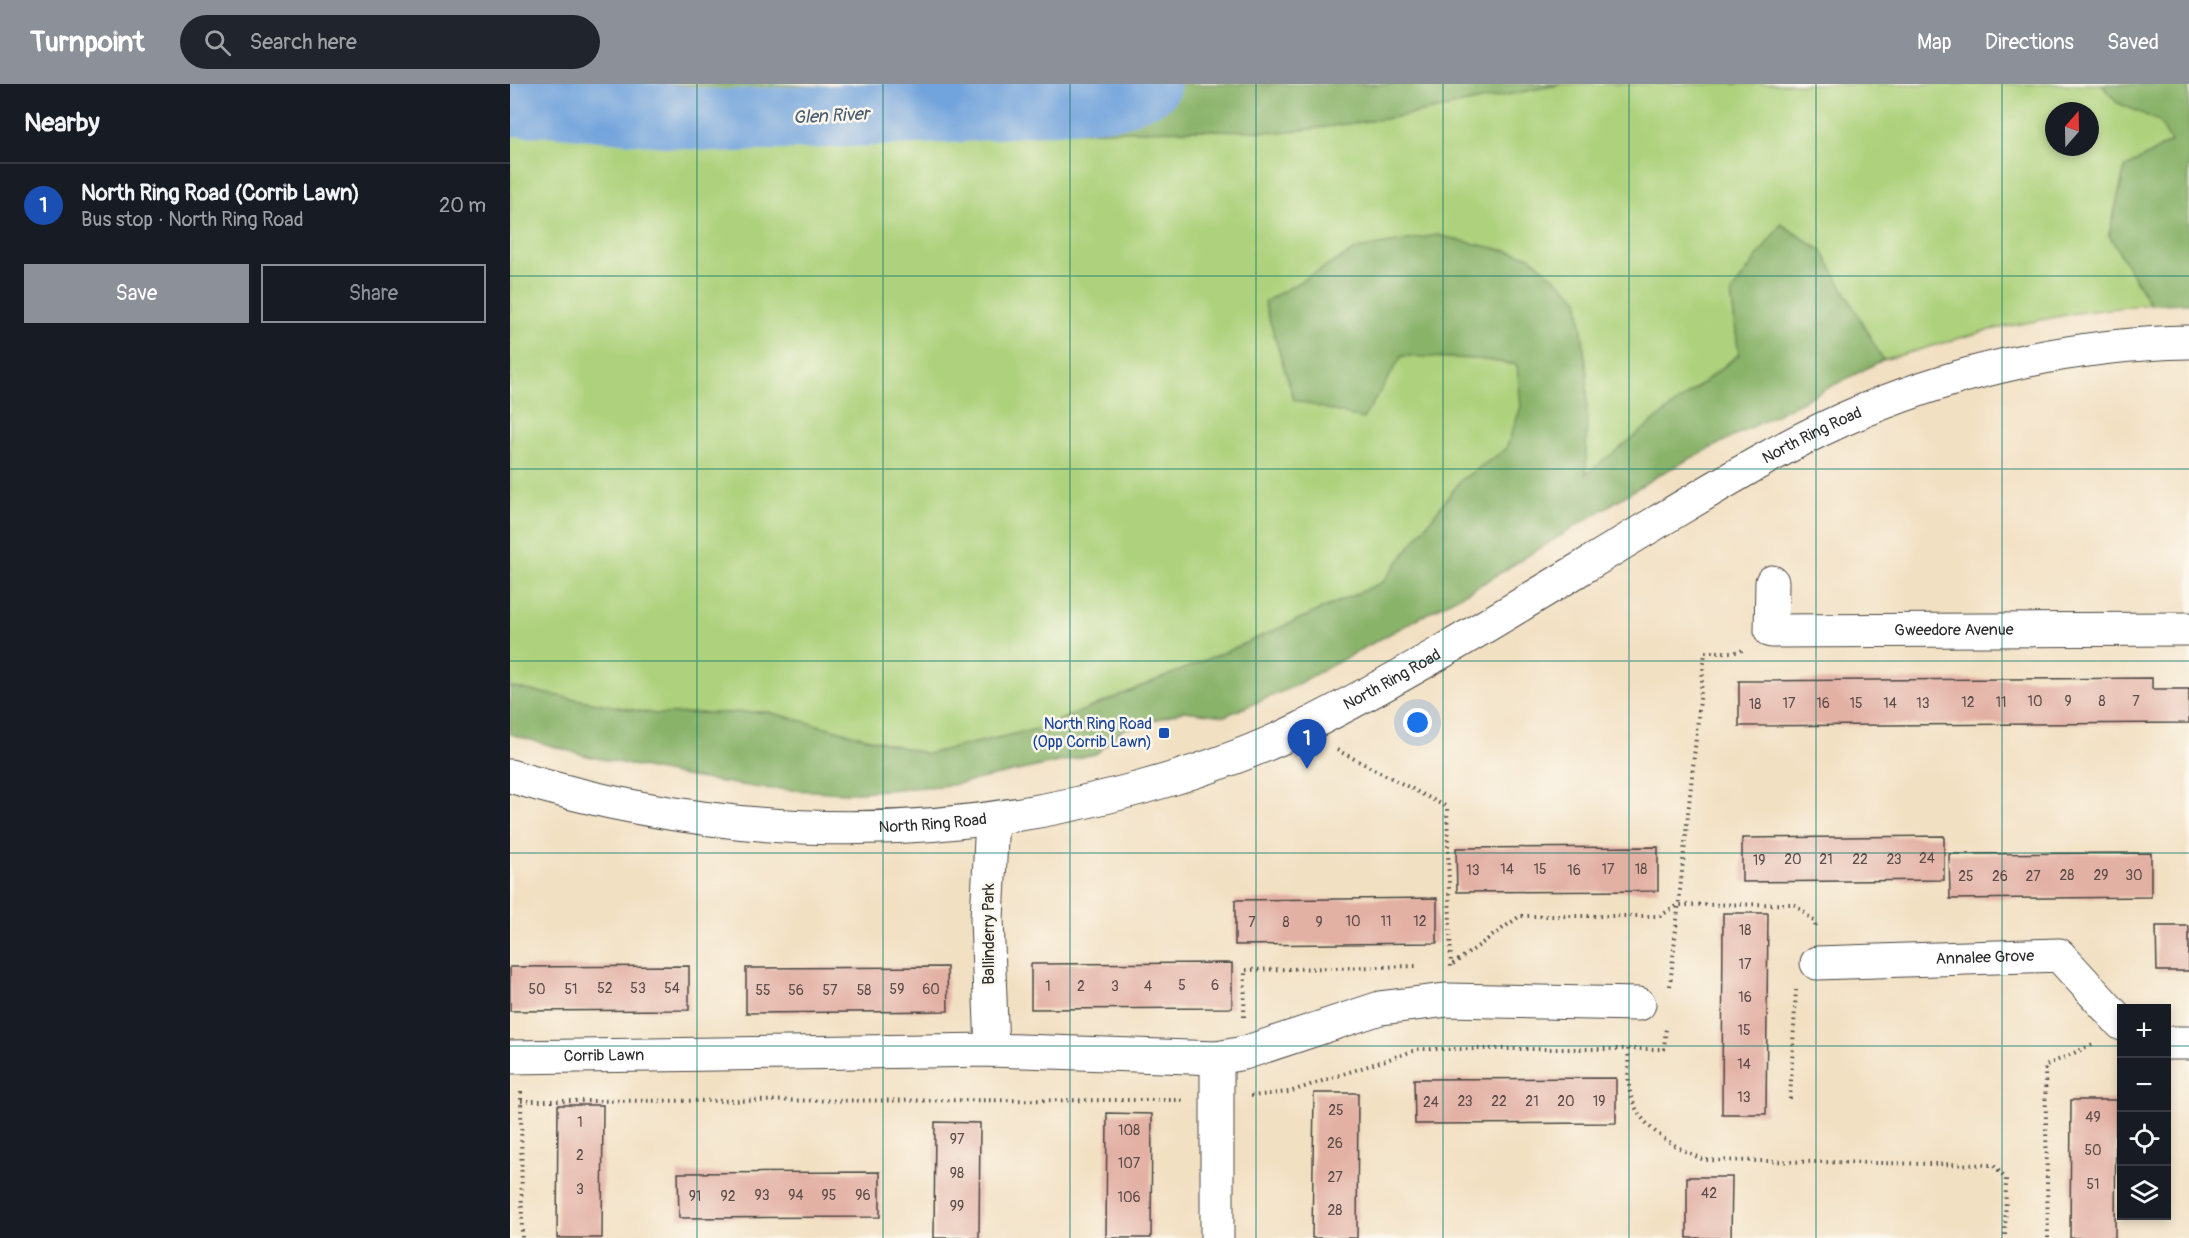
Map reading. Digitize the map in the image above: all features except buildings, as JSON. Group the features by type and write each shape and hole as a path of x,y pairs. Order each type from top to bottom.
{"street":[{"name":"North Ring Road","path":"510,776 620,805 691,818 779,827 844,829 992,819 1090,802 1216,765 1298,730 1456,642 1744,470 1864,410 1972,374 2051,356 2107,348 2189,342"},
{"name":"Gweedore Avenue","path":"1772,582 1771,631 2189,628"},
{"name":"Ballinderry Park","path":"992,819 987,919 992,1050"},
{"name":"Annalee Grove","path":"1817,963 2059,955 2112,1032"},
{"path":"1217,1238 1230,1056 1380,1008 1447,1000 1639,1004"},
{"path":"2171,1043 2189,1043"},
{"name":"Corrib Lawn","path":"516,1057 992,1050 1230,1056"}],"path":[{"path":"1298,730 1447,807 1451,965 1447,1000"},
{"path":"1440,965 1451,965 1520,916 1660,916 1678,905 1794,904 1815,922 1817,963 1796,980 1790,1099"},
{"path":"1230,1056 1245,970 1428,966"},
{"path":"2048,1238 2045,1066 2112,1032"},
{"path":"1628,1049 1630,1092 1645,1122 1668,1143 1704,1160 1994,1165 2006,1179 2006,1238"},
{"path":"516,1057 522,1238"}],"green space":[{"path":"510,84 776,84 823,87 863,84 1562,84 1391,118 1287,132 1214,130 707,136 603,124 530,91 510,87"},
{"path":"1562,84 2102,84 2116,102 2160,121 2171,142 2125,168 2109,235 2150,304 2076,313 1985,331 1883,360 1857,318 1731,293 1739,354 1586,475 1587,375 1578,298 1402,356 1478,359 1518,365 1521,407 1506,449 1461,481 1383,582 1237,647 1041,728 927,754 768,712 655,714 510,687 510,87 530,91 1287,132 1391,118"},
{"path":"2102,84 2189,84 2189,303 2150,304 2109,235 2125,168 2171,142 2159,121 2116,102"},
{"path":"1781,224 1822,251 1883,360 1662,473 1487,581 1290,688 1225,716 1184,711 1122,730 1096,754 952,785 846,793 760,788 690,777 587,756 510,734 510,687 655,714 768,712 927,754 1041,728 1237,647 1383,582 1461,480 1506,449 1521,407 1517,365 1478,359 1402,356 1363,419 1294,400 1264,302 1357,249 1437,235 1529,256 1578,298 1587,375 1586,474 1739,355 1731,293"}],"waterway":[{"name":"Glen River","path":"510,105 553,105 723,121 956,111 1117,97 1149,84"}],"place":[{"name":"North Ring Road (Opp Corrib Lawn)","path":"1164,733"},
{"name":"North Ring Road (Corrib Lawn)","path":"1307,769"}]}
